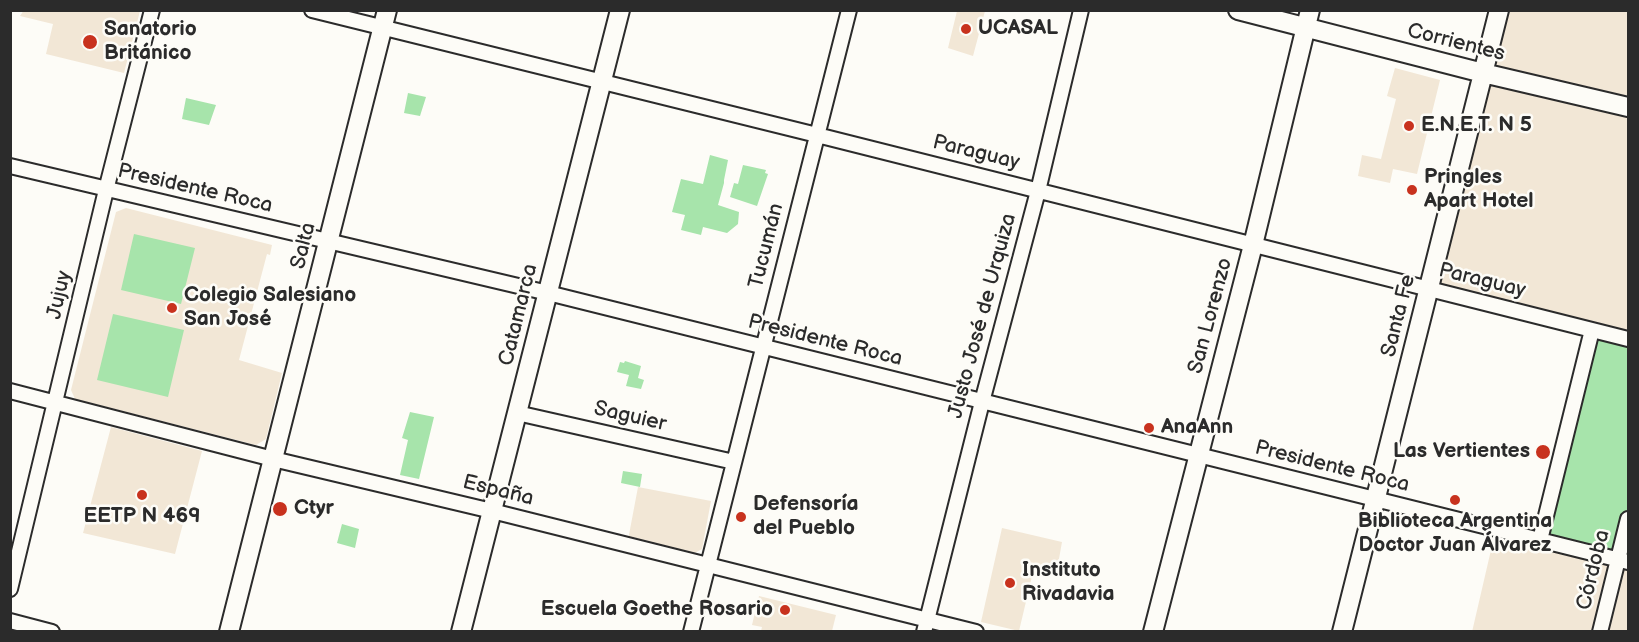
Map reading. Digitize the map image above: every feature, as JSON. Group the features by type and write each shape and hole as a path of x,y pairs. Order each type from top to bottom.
{"main road":[{"name":"Catamarca","path":"461,632 620,10"},
{"name":"Corrientes","path":"1238,10 1483,73 1629,107"},
{"name":"San Lorenzo","path":"1153,632 1310,10"},
{"name":"Santa Fe","path":"1342,632 1499,10"},
{"name":"Salta","path":"229,632 385,19"}],"street":[{"name":"Jujuy","path":"10,588 152,10"},
{"name":"Paraguay","path":"312,10 385,19 602,82 1629,339"},
{"name":"Tucumán","path":"692,632 849,10"},
{"name":"Justo José de Urquiza","path":"925,625 1038,191 1081,10"},
{"name":"Presidente Roca","path":"10,166 548,293 1623,561"},
{"path":"1540,540 1592,330"},
{"name":"España","path":"10,391 273,459 708,565 925,625 976,632"},
{"name":"Saguier","path":"517,413 734,462"},
{"name":"Córdoba","path":"1600,632 1623,561 1629,519"},
{"path":"10,621 52,632"}],"shaded area":[{"name":"Sanatorio Británico","path":"24,10 140,11 124,73 46,54 53,24 20,16"},
{"name":"UCASAL","path":"957,11 985,11 973,56 948,48"},
{"path":"1499,11 1628,11 1628,339 1429,289"},
{"name":"E.N.E.T. N 5","path":"1395,68 1440,80 1417,174 1393,169 1390,183 1358,176 1362,155 1381,159 1396,99 1387,96"},
{"name":"Colegio Salesiano San José","path":"126,208 272,245 270,255 267,254 239,360 282,373 266,439 256,445 75,399 71,390 116,212"},
{"name":"EETP N 469","path":"111,427 202,451 175,554 83,533"},
{"path":"638,487 711,501 702,549 695,553 628,540"},
{"name":"Instituto Rivadavia","path":"1002,528 1062,542 1057,570 1034,568 1019,631 981,622"},
{"path":"1494,537 1628,556 1628,631 1472,632"},
{"name":"Escuela Goethe Rosario","path":"759,596 836,615 832,631 761,631 762,627 752,625"}],"green space":[{"path":"408,93 426,97 420,116 404,113"},
{"path":"186,98 216,105 209,125 182,119"},
{"path":"710,155 728,160 718,205 739,212 738,224 727,233 703,227 701,235 681,230 685,215 672,212 681,179 703,184"},
{"path":"743,165 766,170 765,173 768,174 757,206 730,197 734,183 738,184"},
{"path":"134,234 195,248 181,304 121,290"},
{"path":"113,314 184,330 168,397 97,380"},
{"path":"1592,330 1628,339 1628,519 1618,559 1540,540"},
{"path":"625,361 641,366 638,378 644,380 641,389 626,386 629,375 617,372 620,362"},
{"path":"410,412 434,417 419,479 400,475 408,440 402,438"},
{"path":"623,471 642,474 640,487 621,483"},
{"path":"342,524 359,529 355,548 337,543"}],"place":[{"name":"UCASAL","path":"966,29"},
{"name":"Sanatorio Británico","path":"90,42"},
{"name":"E.N.E.T. N 5","path":"1409,126"},
{"name":"Pringles Apart Hotel","path":"1412,190"},
{"name":"Colegio Salesiano San José","path":"172,308"},
{"name":"AnaAnn","path":"1149,428"},
{"name":"Las Vertientes","path":"1543,452"},
{"name":"EETP N 469","path":"142,495"},
{"name":"Biblioteca Argentina Doctor Juan Álvarez","path":"1455,500"},
{"name":"Ctyr","path":"280,509"},
{"name":"Defensoría del Pueblo","path":"741,517"},
{"name":"Instituto Rivadavia","path":"1010,583"},
{"name":"Escuela Goethe Rosario","path":"785,610"}]}
